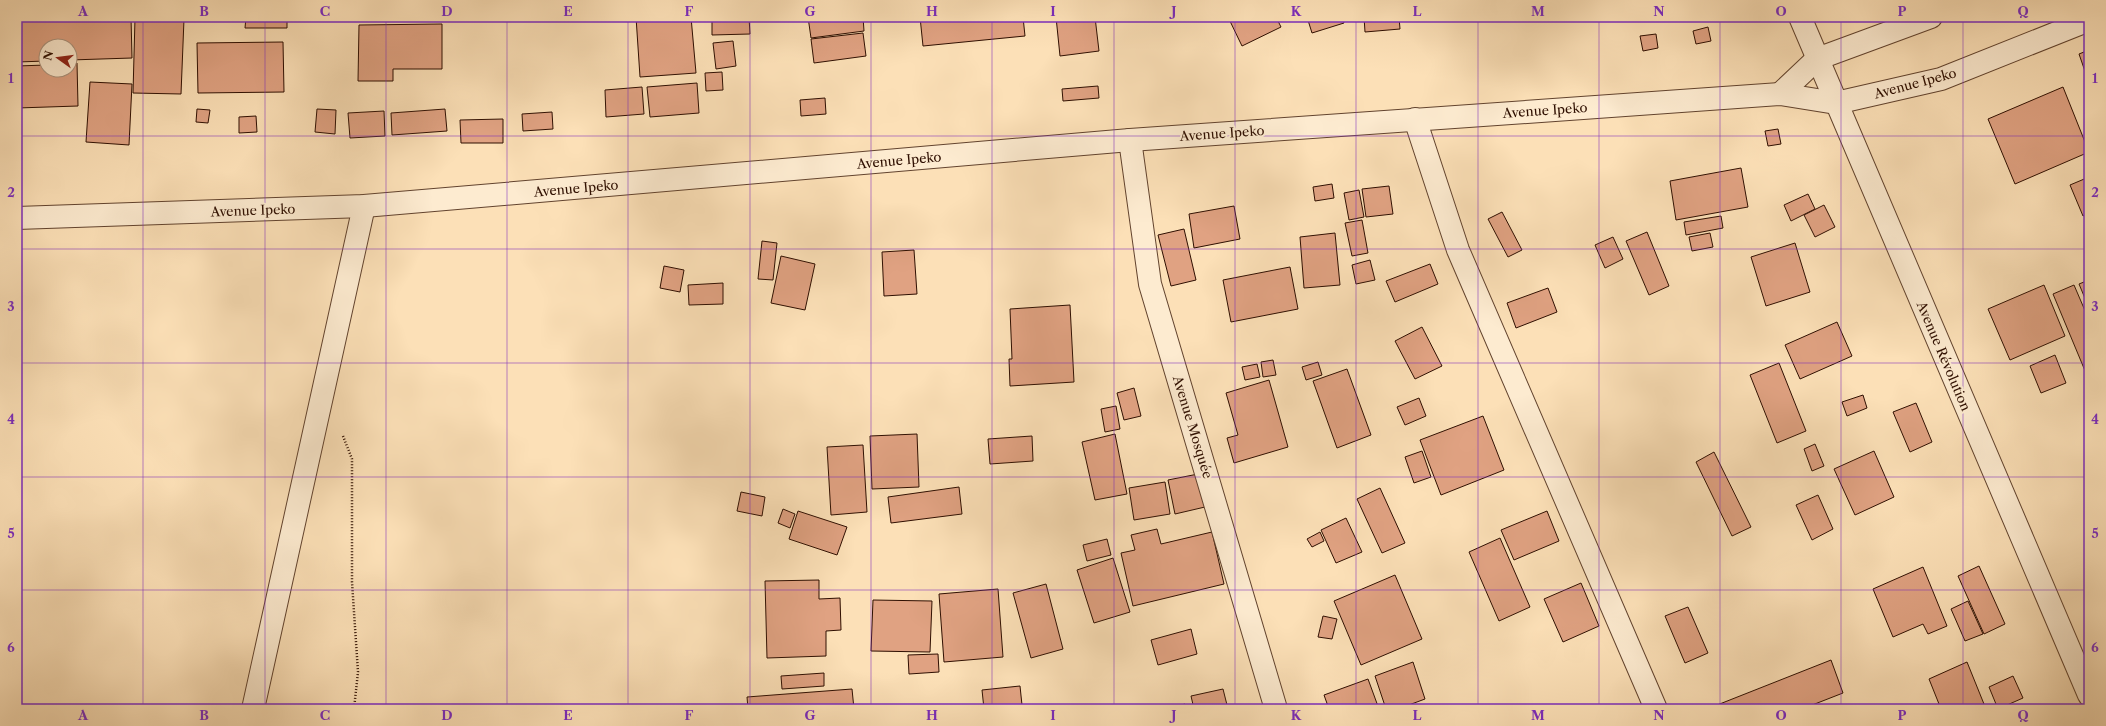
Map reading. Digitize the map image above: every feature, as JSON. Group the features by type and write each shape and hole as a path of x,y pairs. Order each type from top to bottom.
{"street":[{"name":"Avenue Révolution","path":"1800,17 2089,695"},
{"path":"1780,94 1817,59 1931,17"},
{"name":"Avenue Ipeko","path":"17,218 364,206 1130,140 1780,94 1836,104 1941,79 2089,20"},
{"path":"1415,119 1458,250 1656,709"},
{"name":"Avenue Mosquée","path":"1130,140 1150,284 1276,709"},
{"path":"253,709 364,206"}],"path":[{"path":"340,431 352,459 352,582 358,672 354,709"}],"building":[{"path":"17,17 131,17 132,58 78,60 78,38 38,38 38,61 17,62"},
{"path":"246,17 287,17 287,28 245,28"},
{"path":"636,17 691,17 696,73 640,77"},
{"path":"712,17 749,17 750,34 712,35"},
{"path":"808,17 863,17 864,31 811,38"},
{"path":"920,17 1023,17 1025,36 923,46"},
{"path":"1056,17 1095,17 1099,51 1060,56"},
{"path":"1228,17 1276,17 1281,27 1242,46"},
{"path":"1307,17 1342,17 1344,23 1312,33"},
{"path":"1364,17 1399,17 1400,29 1365,32"},
{"path":"135,18 184,19 181,94 133,93"},
{"path":"442,24 442,69 393,69 393,81 358,81 359,25"},
{"path":"1708,27 1711,41 1696,44 1693,31"},
{"path":"863,33 866,56 814,63 811,39"},
{"path":"1656,34 1658,48 1643,51 1640,36"},
{"path":"733,41 736,66 716,69 713,43"},
{"path":"283,42 284,92 198,93 197,43"},
{"path":"2089,50 2089,80 2088,80 2079,54"},
{"path":"38,65 38,78 77,78 78,106 17,108 17,66"},
{"path":"722,72 723,90 706,91 705,73"},
{"path":"90,82 132,84 129,145 86,142"},
{"path":"697,83 699,113 650,117 647,87"},
{"path":"1098,86 1099,98 1063,101 1062,89"},
{"path":"642,87 644,114 606,117 605,90"},
{"path":"2063,87 2089,152 2015,184 1988,119"},
{"path":"825,98 826,114 801,116 800,100"},
{"path":"197,109 210,110 208,123 196,122"},
{"path":"317,109 336,110 335,134 315,132"},
{"path":"445,109 447,131 392,135 391,113"},
{"path":"384,111 385,136 350,138 348,113"},
{"path":"552,112 553,129 523,131 522,114"},
{"path":"256,116 257,132 239,133 239,117"},
{"path":"503,119 503,143 461,143 460,120"},
{"path":"1778,129 1781,144 1768,146 1765,131"},
{"path":"1741,168 1748,207 1676,220 1670,181"},
{"path":"2089,177 2089,213 2083,216 2070,185"},
{"path":"1332,184 1334,198 1315,201 1313,187"},
{"path":"1389,186 1393,214 1366,217 1362,189"},
{"path":"1359,190 1364,217 1349,220 1344,193"},
{"path":"1808,194 1815,209 1791,221 1784,205"},
{"path":"1824,205 1835,227 1815,237 1804,215"},
{"path":"1234,206 1240,239 1194,248 1189,214"},
{"path":"1502,212 1522,250 1508,257 1488,219"},
{"path":"1721,216 1723,228 1686,235 1684,222"},
{"path":"1362,220 1368,253 1352,256 1345,223"},
{"path":"1184,229 1196,280 1171,286 1158,235"},
{"path":"1647,232 1669,286 1649,295 1626,241"},
{"path":"1335,233 1340,285 1304,288 1300,237"},
{"path":"1710,233 1713,247 1692,251 1689,237"},
{"path":"1613,237 1623,259 1605,268 1595,245"},
{"path":"762,241 777,243 773,280 758,279"},
{"path":"1795,243 1810,292 1766,306 1751,257"},
{"path":"914,250 917,294 884,296 882,252"},
{"path":"781,256 815,264 805,310 771,303"},
{"path":"1370,260 1375,280 1356,284 1352,265"},
{"path":"1430,264 1438,284 1395,302 1386,281"},
{"path":"664,266 684,270 680,292 660,288"},
{"path":"1290,267 1298,309 1231,322 1223,280"},
{"path":"2089,280 2089,308 2079,284"},
{"path":"723,283 723,304 689,305 688,285"},
{"path":"2044,285 2065,336 2010,360 1988,309"},
{"path":"2074,285 2089,320 2088,378 2053,294"},
{"path":"1548,288 1557,312 1516,328 1507,303"},
{"path":"1070,305 1074,382 1010,386 1009,359 1012,359 1010,309"},
{"path":"1837,322 1852,356 1800,379 1785,345"},
{"path":"1422,327 1442,366 1415,379 1395,341"},
{"path":"2055,355 2066,383 2041,393 2030,366"},
{"path":"1273,360 1276,375 1263,377 1261,362"},
{"path":"1318,362 1322,375 1306,380 1302,367"},
{"path":"1779,363 1806,431 1777,443 1750,375"},
{"path":"1257,364 1260,377 1245,380 1242,367"},
{"path":"1347,369 1371,435 1337,448 1313,381"},
{"path":"1269,380 1288,447 1234,463 1227,438 1238,435 1226,393"},
{"path":"1134,388 1141,416 1124,420 1117,393"},
{"path":"1863,395 1867,408 1847,416 1842,402"},
{"path":"1419,398 1426,416 1405,425 1397,407"},
{"path":"1916,403 1932,442 1910,452 1893,412"},
{"path":"1116,406 1120,429 1105,432 1101,409"},
{"path":"1483,416 1504,470 1441,495 1420,440"},
{"path":"917,434 919,487 872,489 870,436"},
{"path":"1115,434 1127,494 1095,500 1082,442"},
{"path":"1032,436 1033,461 990,464 988,439"},
{"path":"1815,444 1824,466 1812,471 1804,449"},
{"path":"863,445 867,512 831,515 827,447"},
{"path":"1422,451 1431,477 1414,483 1405,457"},
{"path":"1874,451 1894,497 1855,515 1834,469"},
{"path":"1714,452 1751,527 1732,536 1696,462"},
{"path":"1198,474 1205,507 1175,514 1168,480"},
{"path":"1165,482 1170,514 1134,520 1129,488"},
{"path":"959,487 962,514 891,523 888,497"},
{"path":"1380,488 1405,543 1382,553 1357,499"},
{"path":"741,492 765,497 762,516 737,511"},
{"path":"1818,495 1833,529 1812,540 1796,505"},
{"path":"783,509 795,514 790,528 778,523"},
{"path":"798,511 847,527 837,555 789,539"},
{"path":"1547,511 1559,541 1514,560 1501,530"},
{"path":"1346,518 1362,552 1336,563 1321,530"},
{"path":"1157,529 1161,544 1212,532 1224,584 1133,606 1121,553 1135,550 1131,535"},
{"path":"1320,532 1324,541 1312,547 1307,539"},
{"path":"1500,538 1530,607 1499,621 1469,552"},
{"path":"1107,539 1111,555 1087,561 1083,545"},
{"path":"1113,558 1130,612 1094,623 1077,570"},
{"path":"1979,566 2005,624 1984,634 1958,576"},
{"path":"1923,567 1947,626 1928,634 1923,624 1893,637 1873,589"},
{"path":"1395,575 1422,639 1361,665 1334,601"},
{"path":"819,580 819,599 840,598 841,630 826,631 826,656 767,658 765,581"},
{"path":"1581,583 1599,626 1563,642 1544,599"},
{"path":"1046,584 1063,649 1031,658 1013,593"},
{"path":"998,589 1003,657 944,662 939,594"},
{"path":"873,600 932,601 930,652 871,651"},
{"path":"1968,601 1983,634 1965,641 1951,609"},
{"path":"1688,607 1708,653 1685,663 1665,616"},
{"path":"1323,616 1337,619 1332,639 1318,637"},
{"path":"1191,629 1197,654 1158,665 1151,640"},
{"path":"938,654 939,672 909,674 908,655"},
{"path":"1831,660 1843,693 1802,709 1707,709"},
{"path":"1413,662 1425,699 1398,709 1386,709 1375,676"},
{"path":"1967,662 1986,709 1941,709 1929,679"},
{"path":"824,673 824,686 782,689 781,676"},
{"path":"2013,676 2023,698 1998,709 1989,687"},
{"path":"1368,679 1379,709 1329,709 1324,695"},
{"path":"1020,686 1022,705 1006,707 1006,709 984,709 982,690"},
{"path":"852,689 854,709 748,709 747,697"},
{"path":"1223,689 1228,709 1194,709 1191,696"},
{"path":"1185,704 1186,709 1170,708"}]}
